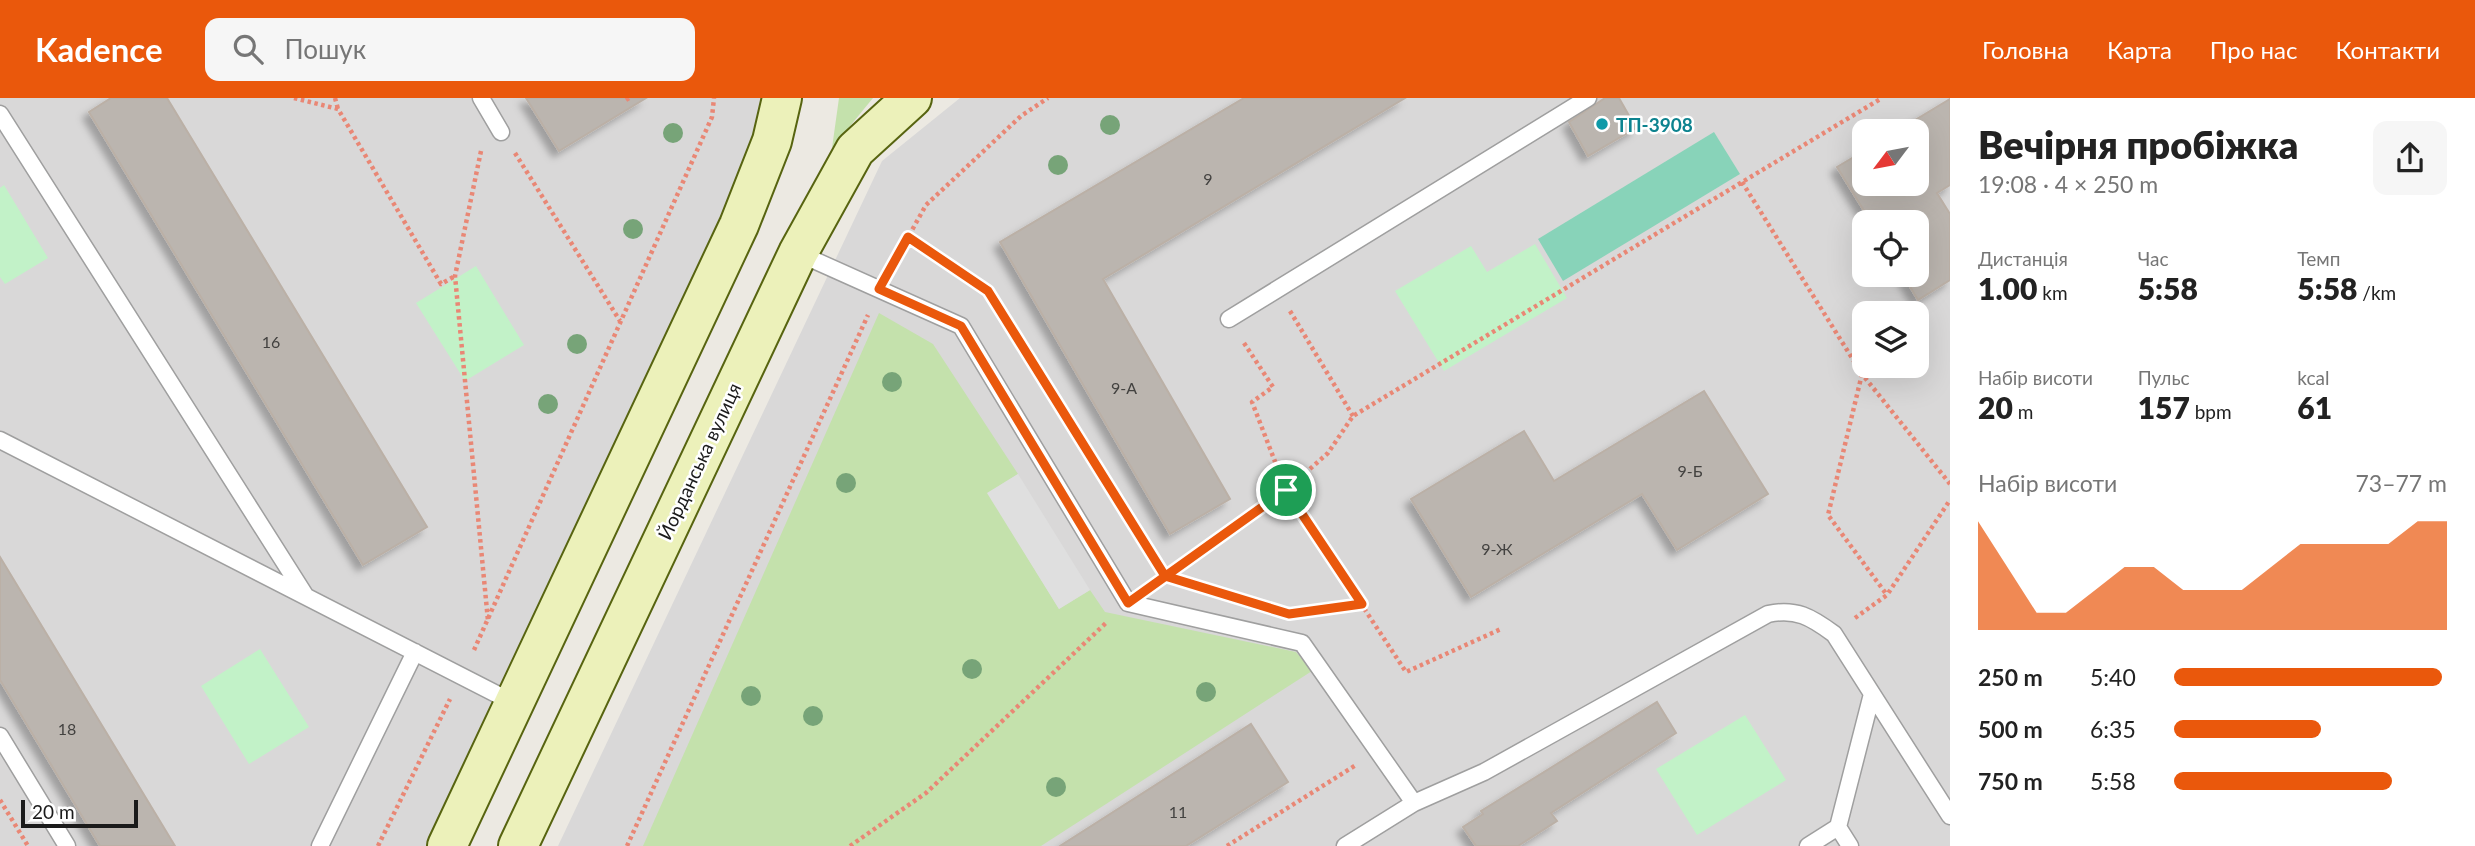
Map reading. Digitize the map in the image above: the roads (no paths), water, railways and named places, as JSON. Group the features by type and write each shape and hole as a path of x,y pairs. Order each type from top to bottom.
{"main road":[{"path":"447,846 739,225 772,141 782,98"},
{"name":"Йорданська вулиця","path":"518,846 797,253 855,150 912,98"}],"lane":[{"path":"1228,318 1588,98"},
{"path":"485,105 501,132"},
{"path":"0,114 306,597"},
{"path":"797,253 961,326 1128,603 1302,643 1414,803"},
{"path":"0,440 514,704"},
{"path":"1345,846 1414,803 1485,772 1768,614 1788,610 1812,617 1834,634 1950,816"},
{"path":"320,846 415,652"},
{"path":"1808,846 1838,827 1872,694"},
{"path":"0,736 67,846"},
{"path":"1838,827 1850,846"}],"place":[{"name":"ТП-3908","path":"1602,124"}]}
